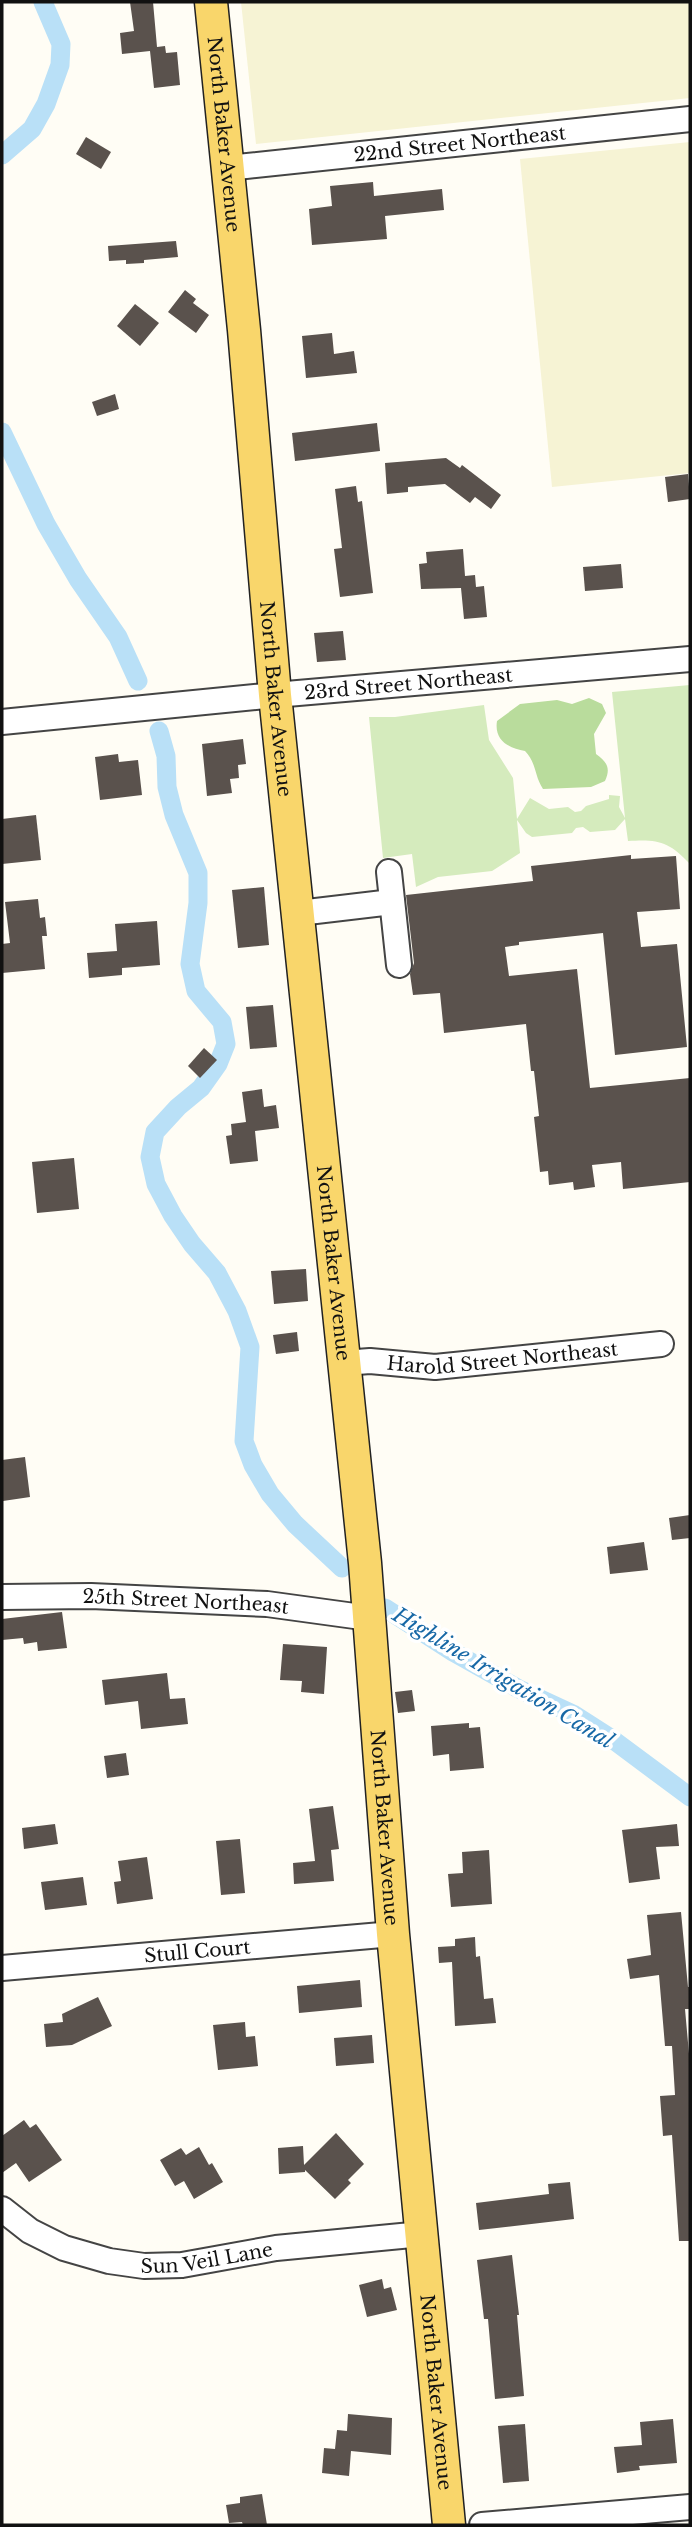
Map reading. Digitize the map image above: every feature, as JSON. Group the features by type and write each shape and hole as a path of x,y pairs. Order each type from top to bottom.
{"main road":[{"name":"North Baker Avenue","path":"211,2 275,695 369,1618 393,1934 449,2525"}],"street":[{"name":"22nd Street Northeast","path":"228,168 690,119"},
{"name":"23rd Street Northeast","path":"2,722 690,659"},
{"path":"389,872 399,965"},
{"path":"299,913 393,902"},
{"name":"Harold Street Northeast","path":"344,1363 370,1361 435,1367 661,1344"},
{"name":"25th Street Northeast","path":"2,1597 91,1596 267,1604 369,1618"},
{"name":"Stull Court","path":"2,1968 393,1934"},
{"name":"Sun Veil Lane","path":"2,2209 30,2231 64,2248 109,2261 144,2266 182,2265 276,2248 422,2234"},
{"path":"482,2525 690,2507"}],"shaded area":[{"path":"241,2 690,2 690,98 256,144"},
{"path":"690,142 690,473 552,487 520,159"}],"green space":[{"path":"690,685 690,864 676,850 662,843 628,841 625,819 615,830 590,832 583,827 576,828 572,833 532,837 517,820 520,853 492,871 438,877 416,887 412,854 383,858 369,717 395,717 484,705 489,740 513,778 517,819 530,798 549,809 568,807 575,812 609,799 609,795 620,796 619,807 625,818 612,692"},
{"path":"589,698 602,704 606,713 594,734 596,754 608,769 605,781 591,787 543,789 532,760 525,751 513,748 500,738 497,721 520,704 557,700 572,704"}],"building":[{"path":"130,2 153,2 157,47 165,46 166,53 177,52 180,85 154,88 150,51 122,54 120,33 134,31"},
{"path":"86,137 111,152 101,169 76,154"},
{"path":"373,182 374,196 442,189 444,210 385,216 387,239 312,245 309,209 332,206 330,186"},
{"path":"176,241 178,257 144,260 144,263 109,261 108,246"},
{"path":"185,290 196,299 193,303 209,315 196,333 168,312"},
{"path":"135,304 159,323 140,346 117,326"},
{"path":"332,333 334,354 354,351 357,373 306,378 302,336"},
{"path":"115,394 119,409 97,416 92,402"},
{"path":"377,423 380,451 295,461 292,433"},
{"path":"446,458 460,468 462,465 501,495 491,509 475,497 470,503 445,484 408,487 408,492 387,494 385,463"},
{"path":"688,474 690,499 668,502 665,477"},
{"path":"356,486 358,502 362,501 373,593 340,597 334,549 342,548 335,489"},
{"path":"463,549 465,576 475,575 476,587 484,586 487,617 464,619 461,588 421,589 419,564 427,563 426,552"},
{"path":"621,564 623,588 585,591 583,567"},
{"path":"343,631 346,660 317,662 314,633"},
{"path":"243,739 246,764 238,765 239,778 230,779 232,793 207,796 202,744"},
{"path":"118,754 119,762 138,760 142,795 100,800 95,757"},
{"path":"36,815 41,860 2,864 2,819"},
{"path":"631,855 631,859 676,856 680,909 637,912 641,947 677,944 687,1047 615,1055 603,933 519,942 519,945 505,947 509,976 577,969 590,1088 690,1078 690,1182 623,1189 621,1162 592,1165 595,1187 574,1190 573,1182 549,1185 548,1171 540,1172 534,1117 539,1116 526,1024 444,1033 440,993 413,995 410,974 414,963 406,895 533,881 531,866"},
{"path":"264,887 269,945 238,948 232,890"},
{"path":"38,899 40,918 45,917 47,936 42,936 45,969 2,973 2,944 10,943 5,902"},
{"path":"157,921 160,965 122,968 122,975 89,978 87,953 117,951 115,924"},
{"path":"273,1005 277,1047 250,1049 246,1007"},
{"path":"204,1048 217,1060 200,1078 188,1066"},
{"path":"262,1089 264,1107 276,1105 279,1128 255,1131 258,1161 230,1164 226,1136 232,1135 231,1124 246,1122 242,1092"},
{"path":"74,1158 79,1209 37,1213 32,1162"},
{"path":"306,1269 308,1301 274,1304 271,1271"},
{"path":"297,1332 299,1351 276,1354 273,1335"},
{"path":"25,1457 30,1497 3,1501 2,1460"},
{"path":"690,1515 690,1538 672,1540 669,1518"},
{"path":"644,1542 648,1570 610,1574 607,1547"},
{"path":"62,1612 67,1648 38,1651 37,1642 24,1644 23,1638 2,1640 2,1619"},
{"path":"283,1644 327,1647 324,1694 301,1692 302,1681 280,1680"},
{"path":"167,1673 170,1699 185,1698 188,1724 141,1729 138,1701 105,1705 102,1680"},
{"path":"412,1690 415,1711 398,1713 395,1692"},
{"path":"469,1723 469,1728 480,1727 484,1768 450,1771 449,1754 433,1756 431,1726"},
{"path":"126,1753 129,1775 107,1778 104,1756"},
{"path":"333,1806 339,1849 331,1850 334,1881 294,1884 293,1863 315,1861 309,1809"},
{"path":"55,1824 58,1844 24,1849 22,1828"},
{"path":"677,1824 679,1846 656,1847 660,1879 629,1883 622,1830"},
{"path":"240,1839 245,1893 221,1895 216,1841"},
{"path":"489,1850 492,1904 451,1907 448,1874 463,1873 462,1852"},
{"path":"147,1857 153,1899 117,1904 114,1882 121,1881 118,1861"},
{"path":"83,1877 87,1905 45,1910 41,1882"},
{"path":"681,1912 690,1987 690,2009 685,2009 690,2065 690,2241 679,2241 672,2135 663,2136 660,2096 675,2095 672,2046 665,2046 659,1975 630,1979 627,1959 651,1955 647,1915"},
{"path":"475,1937 476,1957 480,1956 484,1999 493,1998 496,2023 455,2026 452,1962 439,1963 438,1947 455,1946 455,1939"},
{"path":"360,1980 362,2007 299,2013 297,1986"},
{"path":"98,1997 112,2026 72,2045 46,2047 44,2024 63,2022 62,2014"},
{"path":"245,2022 246,2037 255,2036 258,2066 218,2070 213,2025"},
{"path":"372,2035 374,2063 336,2066 334,2038"},
{"path":"24,2120 30,2128 36,2124 62,2160 29,2182 16,2163 2,2173 2,2136"},
{"path":"336,2133 364,2164 348,2180 351,2183 335,2199 305,2170 279,2174 278,2148 303,2146 304,2165"},
{"path":"199,2147 223,2182 194,2199 184,2181 175,2186 160,2160 181,2148 186,2155"},
{"path":"570,2182 574,2219 479,2230 476,2203 549,2194 548,2184"},
{"path":"512,2255 524,2396 495,2399 488,2319 484,2319 477,2260"},
{"path":"382,2279 384,2289 391,2287 397,2310 367,2317 359,2285"},
{"path":"348,2414 392,2418 391,2455 351,2451 349,2476 322,2473 324,2448 335,2449 337,2430 347,2431"},
{"path":"673,2419 677,2463 639,2466 640,2470 617,2473 614,2447 642,2445 640,2422"},
{"path":"525,2424 529,2481 503,2483 498,2426"},
{"path":"262,2494 267,2525 229,2523 226,2505 240,2503 240,2497"}],"waterway":[{"name":"Highline Irrigation Canal","path":"2,155 32,129 46,104 60,65 61,44 43,2"},
{"name":"Highline Irrigation Canal","path":"2,432 46,524 78,579 118,637 138,681"},
{"name":"Highline Irrigation Canal","path":"159,731 166,756 167,787 174,815 198,873 198,903 190,964 196,991 222,1022 226,1044 218,1064 201,1088 178,1107 155,1132 150,1157 156,1184 192,1244 217,1273 237,1311 250,1347 244,1441 253,1465 270,1494 295,1524 342,1568"},
{"name":"Highline Irrigation Canal","path":"385,1608 453,1652 519,1689 573,1714 612,1739 690,1797"}]}
